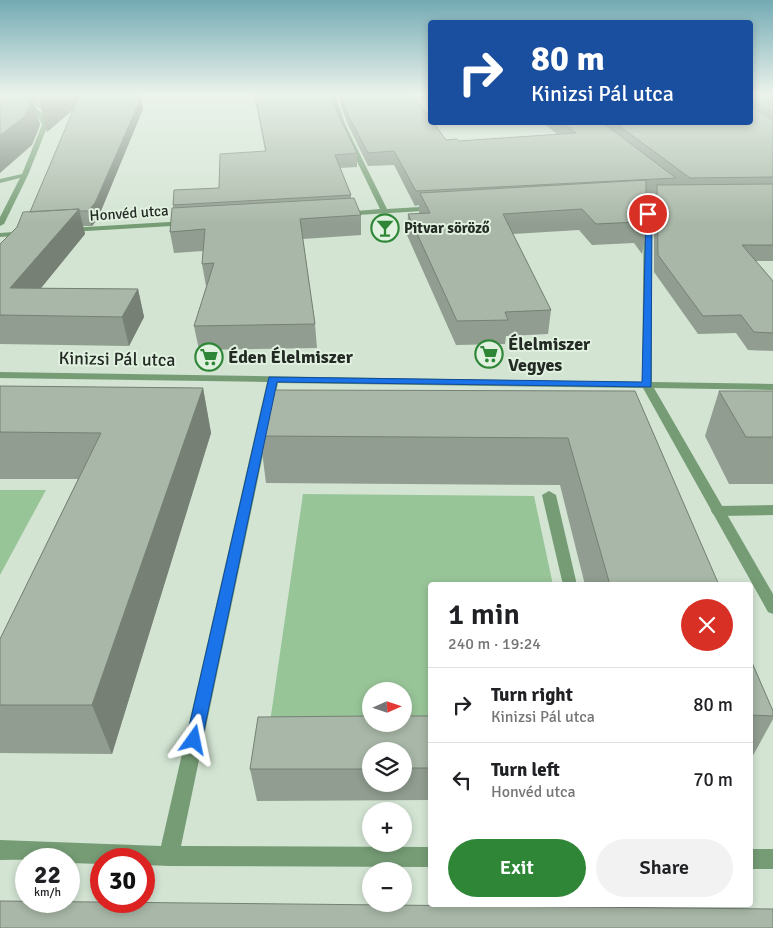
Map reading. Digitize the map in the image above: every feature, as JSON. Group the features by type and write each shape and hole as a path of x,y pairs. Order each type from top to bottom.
{"street":[{"path":"0,224 25,175 40,137"},
{"path":"348,137 384,211"},
{"path":"0,181 25,175"},
{"path":"619,198 683,194"},
{"path":"648,196 647,385 773,608"},
{"path":"335,214 443,208"},
{"name":"Honvéd utca","path":"59,231 197,222"},
{"path":"0,235 39,232"},
{"name":"Kinizsi Pál utca","path":"0,375 773,387"},
{"path":"169,856 273,379"},
{"path":"548,495 569,582"},
{"path":"718,511 773,510"},
{"path":"0,850 169,856 428,857"},
{"path":"753,858 773,859"}],"green space":[{"path":"0,490 46,490 0,575"},
{"path":"303,494 534,496 552,582 428,582 428,744 412,744 412,742 267,743"}],"building":[{"path":"62,137 124,137 95,203 88,211 80,211 79,209 30,212"},
{"path":"263,137 349,137 357,153 335,155 351,195 173,205 174,190 219,188 220,154 266,151"},
{"path":"360,137 444,137 446,140 457,139 458,141 512,137 622,137 676,178 416,191 394,151 368,153"},
{"path":"635,137 773,137 773,177 690,178"},
{"path":"646,180 646,233 638,222 596,224 582,209 503,214 551,310 505,312 508,320 457,321 408,214 430,213 420,193"},
{"path":"773,184 773,245 742,245 773,281 773,333 754,332 741,315 703,316 658,255 657,185"},
{"path":"354,198 361,215 300,219 315,324 194,326 214,263 202,264 205,229 170,232 172,208"},
{"path":"79,209 10,288 138,289 122,317 0,315 0,244 17,227 23,212"},
{"path":"0,386 203,388 92,705 0,705 0,639 101,433 0,432"},
{"path":"270,390 635,391 718,582 609,582 568,438 260,436"},
{"path":"719,391 773,391 773,437 746,437"},
{"path":"753,665 773,711 773,716 753,715"},
{"path":"362,716 362,732 412,732 412,716 428,716 428,768 412,768 412,742 362,742 362,769 250,769 258,717"},
{"path":"0,901 15,901 15,913 80,913 80,902 90,902 90,913 155,913 155,903 362,905 362,912 412,912 412,905 428,905 428,907 773,909 773,928 0,928"}],"place":[{"name":"Pitvar söröző","path":"385,228"},
{"name":"Élelmiszer Vegyes","path":"489,354"},
{"name":"Éden Élelmiszer","path":"209,357"}],"route":[{"path":"194,740 273,379 647,385 648,214"}]}
